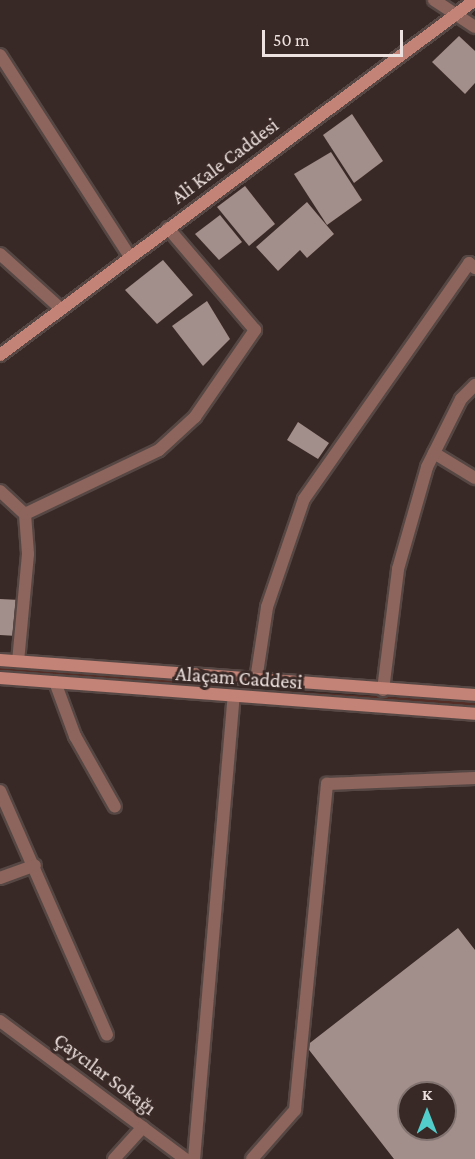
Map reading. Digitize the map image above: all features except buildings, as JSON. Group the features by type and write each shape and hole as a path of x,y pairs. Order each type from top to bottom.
{"main road":[{"name":"Ali Kale Caddesi","path":"0,355 455,12 475,0"},
{"name":"Alaçam Caddesi","path":"0,660 475,695"},
{"path":"222,677 234,697 256,680"},
{"name":"Alaçam Caddesi","path":"0,678 475,714"}],"street":[{"path":"434,0 475,27"},
{"path":"0,55 130,257"},
{"path":"26,514 159,450 195,417 255,330 168,228"},
{"path":"0,254 61,309"},
{"path":"256,680 267,608 304,499 469,263 475,268"},
{"path":"383,690 398,569 434,453 461,399 475,385"},
{"path":"434,453 475,478"},
{"path":"0,491 26,514 28,554 18,661"},
{"path":"55,682 75,736 115,807"},
{"path":"194,1159 234,697"},
{"path":"252,1159 295,1110 327,784 475,778"},
{"path":"0,791 35,865 107,1035"},
{"path":"0,878 35,865"},
{"name":"Çaycılar Sokağı","path":"1,1024 185,1159"},
{"path":"114,1159 143,1127"}],"shaded area":[{"path":"0,667 215,683 215,687 0,671"},
{"path":"266,690 475,702 475,707 265,695"}]}
